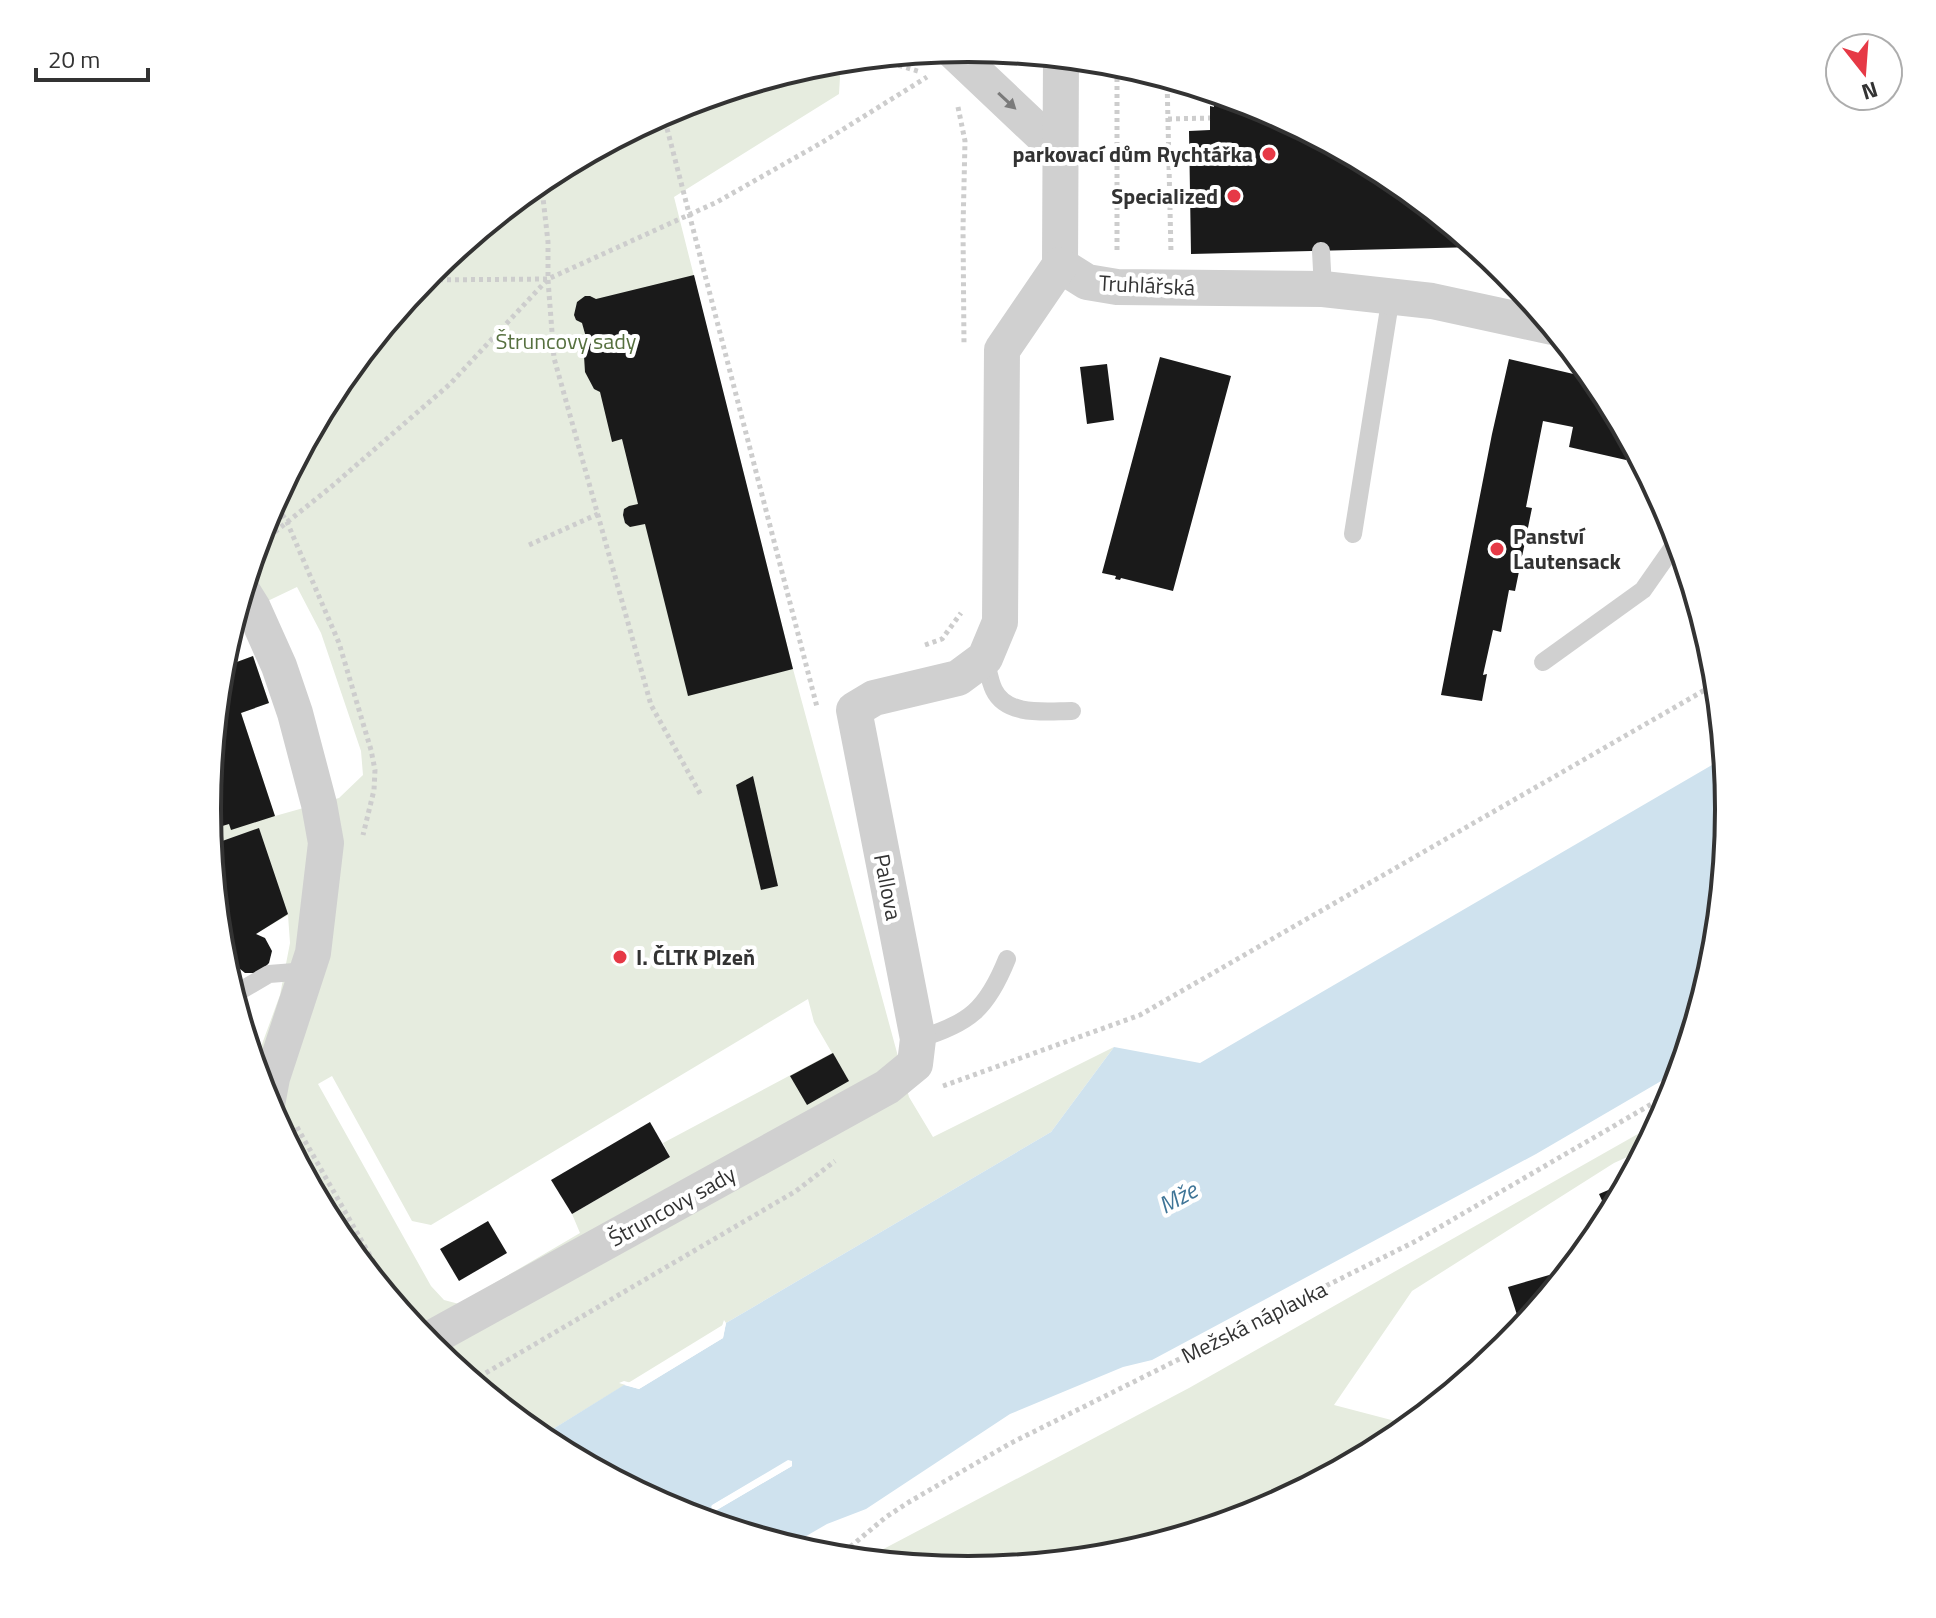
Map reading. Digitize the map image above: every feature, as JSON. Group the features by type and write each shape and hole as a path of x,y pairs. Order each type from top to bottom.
{"street":[{"path":"943,63 1061,153"},
{"path":"985,658 1000,622 1002,350 1060,265 1061,68"},
{"name":"Truhlářská","path":"1060,265 1087,282 1117,287 1323,289 1432,301 1536,324"},
{"path":"250,603 279,666 295,713 326,843 313,953 272,1079"},
{"name":"Pallova","path":"923,1064 854,710 874,698 958,678 985,658"},
{"name":"Štruncovy sady","path":"438,1335 887,1087 923,1064"}],"lane":[{"path":"1321,251 1323,289"},
{"path":"1353,534 1391,296"},
{"path":"1543,662 1643,590 1669,553"},
{"path":"985,658 994,689 1010,706 1030,711 1072,711"},
{"path":"923,1064 953,1027 978,1008 996,986 1007,959"},
{"path":"243,989 269,974 307,971"}],"path":[{"path":"275,532 450,384 548,279 717,202 821,143 940,63"},
{"path":"1117,77 1117,287"},
{"path":"1167,89 1172,288"},
{"path":"957,100 965,141 964,350"},
{"path":"1168,119 1210,118"},
{"path":"666,126 817,707"},
{"path":"543,195 554,358 651,705 702,797"},
{"path":"441,280 548,279"},
{"path":"529,545 598,514"},
{"path":"921,646 942,639 961,613 964,601"},
{"path":"923,1064 1140,1015 1705,690"},
{"name":"Mežská náplavka","path":"850,1547 909,1502 1011,1443 1414,1242 1655,1102"},
{"path":"481,1376 796,1191 846,1152"}],"green space":[{"name":"Štruncovy sady","path":"840,73 839,94 674,197 793,669 909,1097 933,1137 1114,1047 1051,1132 726,1323 552,1429 475,1371 406,1302 375,1264 321,1182 298,1139 261,1049 280,995 290,943 288,915 234,947 227,907 221,809 227,711 235,663 253,656 269,703 241,713 275,816 339,798 363,775 361,751 321,633 297,587 247,612 278,523 321,435 375,354 406,316 475,247 553,188 638,139 728,102 775,87","holes":["808,999 814,1022 832,1053 663,1143 670,1157 572,1214 580,1233 459,1304 444,1300 431,1286 318,1084 332,1076 412,1221 431,1225"]},
{"path":"1641,1132 1629,1156 1412,1291 1334,1405 1396,1421 1341,1456 1254,1499 1161,1531 1114,1542 1066,1550 968,1556 880,1551 1189,1388"}],"water":[{"name":"Mže","path":"1713,764 1715,809 1709,907 1690,1002 1664,1079 1536,1154 1152,1360 1123,1367 1010,1414 866,1509 827,1524 803,1538 775,1531 728,1516 682,1499 594,1456 552,1429 624,1385 639,1389 723,1338 726,1323 1051,1132 1114,1047 1200,1063","holes":["788,1461 792,1461 792,1466 715,1511 711,1506"]}],"pier":[{"path":"724,1320 723,1338 639,1389 619,1383 624,1381 639,1385 719,1335"},
{"path":"788,1460 792,1461 792,1466 715,1511 711,1510 712,1505"}],"building":[{"name":"parkovací dům Rychtářka","path":"1214,104 1254,119 1342,162 1423,216 1461,247 1191,254 1189,131 1210,130 1210,106 1214,107"},
{"path":"694,275 793,669 688,696 645,524 630,527 625,523 624,509 638,504 622,439 612,442 600,392 594,389 585,372 584,356 589,348 582,323 574,315 577,302 585,296 596,299"},
{"path":"1160,357 1231,376 1173,591 1115,579 1116,576 1102,573"},
{"name":"Panství Lautensack","path":"1509,359 1575,374 1627,458 1626,460 1569,447 1573,427 1543,421 1526,507 1532,508 1515,591 1509,590 1501,632 1493,630 1483,675 1487,674 1482,701 1441,695"},
{"path":"1107,364 1114,420 1087,424 1080,367"},
{"path":"253,656 269,703 241,713 275,816 231,830 229,824 222,826 221,809 227,711 235,663"},
{"path":"753,776 778,886 761,890 736,785"},
{"path":"259,828 288,914 256,934 265,938 272,951 269,963 259,973 245,973 238,967 227,907 222,841"},
{"path":"833,1053 849,1081 807,1105 790,1076"},
{"path":"650,1122 670,1157 572,1214 551,1180"},
{"path":"1611,1189 1603,1202 1599,1194"},
{"path":"488,1221 507,1253 459,1281 440,1249"},
{"path":"1553,1274 1517,1315 1508,1287"}],"place":[{"name":"parkovací dům Rychtářka","path":"1269,154"},
{"name":"Specialized","path":"1234,196"},
{"name":"Panství Lautensack","path":"1497,549"},
{"name":"I. ČLTK Plzeň","path":"620,957"}]}
